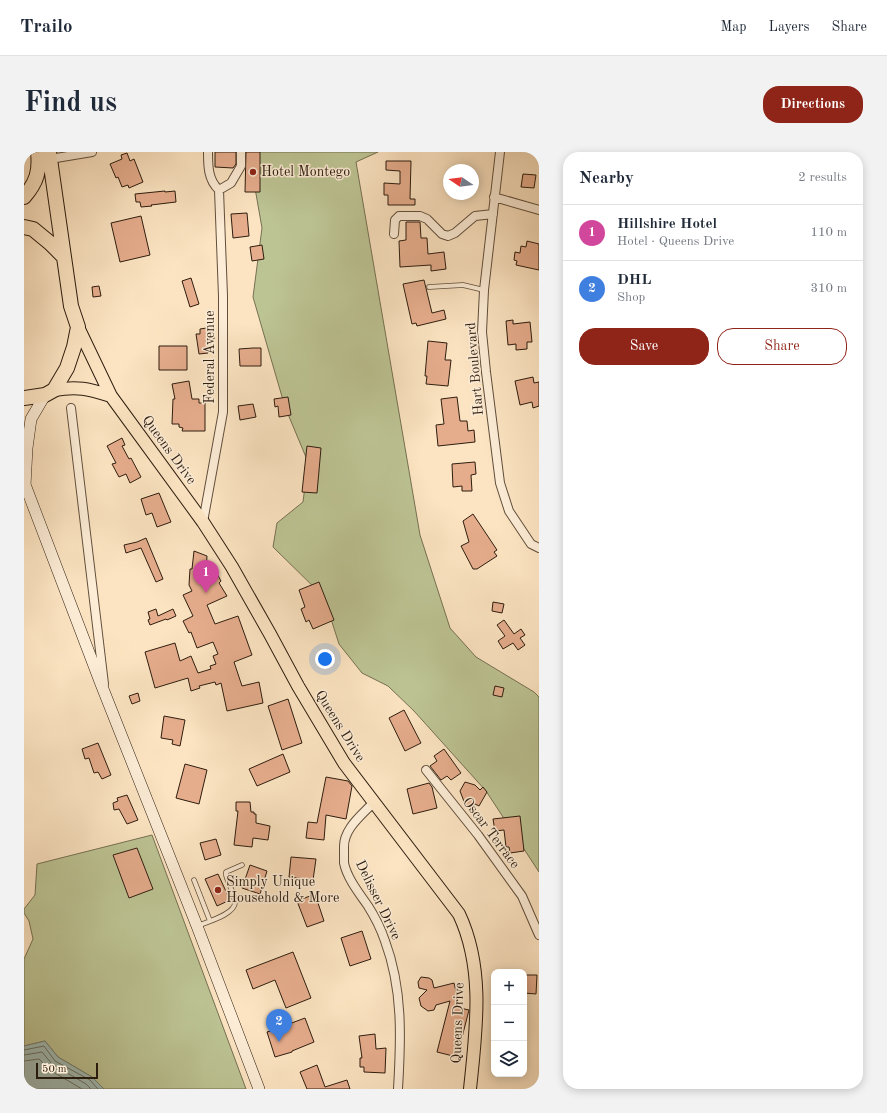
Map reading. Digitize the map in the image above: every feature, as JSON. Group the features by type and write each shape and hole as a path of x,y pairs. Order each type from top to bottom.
{"highway":[{"path":"24,197 35,183 45,154"},
{"path":"24,398 50,392 66,368 74,347 78,327 71,306 64,257 45,154"},
{"path":"24,226 33,229 64,257"}],"main road":[{"name":"Queens Drive","path":"78,327 111,396 203,522 236,574 327,737 349,771 459,914 466,929 475,967 475,1044 470,1089"},
{"path":"111,396 86,388 69,387 50,392 31,419 27,448 25,484 259,1089"}],"street":[{"path":"45,154 92,152"},
{"path":"208,152 208,170 213,184 220,190 231,183 240,166 241,152"},
{"name":"Hart Boulevard","path":"500,152 484,290 482,332 500,483 509,511 531,544 539,548"},
{"name":"Federal Avenue","path":"203,522 222,412 223,296 220,190"},
{"path":"494,197 539,210"},
{"path":"394,234 395,220 399,216 420,216 427,219 442,234 448,236 455,234 475,216 493,214"},
{"path":"71,408 105,694"},
{"name":"Oscar Terrace","path":"426,770 478,835 522,896 539,935"},
{"name":"Delisser Drive","path":"373,803 351,827 346,837 344,846 344,863 354,885 376,920 385,940 391,959 401,1037 398,1089"}],"lane":[{"path":"429,287 462,285 484,290"},
{"path":"197,926 228,913 233,908 235,901 226,872 242,865"},
{"path":"194,880 210,921"}],"green space":[{"path":"252,152 378,152 356,162 420,535 450,628 476,657 534,692 539,697 539,872 486,791 414,711 388,686 362,673 339,644 324,597 273,547 277,523 303,502 308,462 285,407 253,297 262,228 252,171"},
{"path":"152,835 246,1089 104,1089 92,1077 58,1057 45,1041 24,1046 24,959 33,939 29,921 24,913 24,909 35,895 37,864"}],"water":[{"path":"45,1041 58,1057 92,1077 104,1089 24,1089 24,1046"}],"building":[{"path":"215,152 236,152 236,164 233,168 215,167"},
{"name":"Hotel Montego","path":"246,152 260,152 260,192 245,192"},
{"path":"127,153 130,161 134,159 143,182 129,188 128,185 122,187 110,164 122,159 121,155"},
{"path":"386,161 411,161 410,199 415,199 415,205 388,205 388,195 384,195 384,183 400,184 400,171 386,170"},
{"path":"523,174 536,175 534,188 521,187"},
{"path":"175,191 176,202 141,207 140,202 136,202 135,194"},
{"path":"247,213 249,236 233,238 231,214"},
{"path":"141,216 150,255 120,262 111,223"},
{"path":"406,222 420,222 421,238 427,238 428,254 444,252 446,269 431,271 431,265 400,267 399,241 406,240"},
{"path":"527,241 539,244 539,270 516,265 517,261 514,260 515,252 520,253 521,246 526,247"},
{"path":"262,245 264,259 252,261 250,247"},
{"path":"191,278 199,304 190,307 182,281"},
{"path":"424,280 432,313 444,310 446,319 417,326 416,323 412,324 403,284"},
{"path":"99,286 101,296 93,297 92,287"},
{"path":"513,320 513,324 530,322 532,342 527,342 527,349 516,350 516,344 508,345 506,321"},
{"path":"213,327 214,339 206,340 208,353 199,354 196,334 200,334 200,329"},
{"path":"428,341 447,343 445,360 451,360 448,386 426,384 427,376 425,376"},
{"path":"159,346 187,346 187,370 159,370"},
{"path":"261,348 261,366 240,366 239,349"},
{"path":"533,377 534,383 539,382 539,406 533,408 532,402 520,405 515,381"},
{"path":"189,381 192,399 199,399 199,403 205,403 205,431 182,431 183,428 179,427 179,424 172,424 173,399 175,399 172,384"},
{"path":"288,397 291,415 279,417 278,406 275,407 274,399"},
{"path":"457,397 460,421 467,421 468,431 474,430 475,442 438,446 436,425 444,424 441,399"},
{"path":"253,404 256,417 240,420 238,406"},
{"path":"122,438 125,445 122,446 129,459 131,458 141,477 130,483 126,474 119,477 112,464 116,463 107,446"},
{"path":"307,446 321,448 317,493 302,492"},
{"path":"475,462 476,474 471,475 472,491 462,491 462,486 453,487 452,464"},
{"path":"159,493 171,522 157,527 152,513 146,515 141,499"},
{"path":"473,514 497,550 494,552 497,556 477,569 473,569 461,546 469,542 463,521"},
{"path":"146,538 163,579 156,582 141,548 126,553 124,545"},
{"path":"194,551 207,556 206,572 214,568 221,581 219,583 227,596 207,605 215,624 238,616 252,655 234,662 242,686 259,682 263,703 227,711 221,683 216,685 215,682 199,686 200,688 191,691 188,678 155,688 145,652 175,643 180,661 191,656 198,673 211,669 210,666 216,664 213,656 218,654 213,642 197,648 191,632 189,633 183,621 193,616 183,595 192,591 189,585 190,569 192,569"},
{"path":"319,582 334,620 313,629 309,620 306,622 301,609 305,607 299,590"},
{"path":"493,602 504,604 502,613 492,611"},
{"path":"156,609 158,616 173,609 176,616 150,625 148,620 150,619 148,612"},
{"path":"504,620 514,634 521,629 525,635 520,638 525,645 518,650 513,643 503,649 498,641 505,636 497,625"},
{"path":"495,686 504,688 502,697 493,695"},
{"path":"138,693 140,701 132,704 129,696"},
{"path":"288,699 302,743 282,750 268,706"},
{"path":"404,710 421,743 405,751 389,718"},
{"path":"164,716 185,720 180,746 172,744 173,740 161,738"},
{"path":"98,743 111,775 102,779 98,772 94,773 89,758 85,759 82,749"},
{"path":"444,749 461,773 451,780 447,776 441,780 430,766 437,761 434,756"},
{"path":"283,754 290,772 257,786 249,769"},
{"path":"185,764 207,770 199,804 176,798"},
{"path":"326,777 348,781 352,786 346,819 326,815 324,840 306,838 308,822 317,823"},
{"path":"465,782 475,785 480,790 483,787 487,792 479,806 475,804 469,807 465,804 460,791"},
{"path":"429,783 432,787 437,808 413,814 407,789"},
{"path":"127,795 138,820 127,824 119,809 114,810 113,803 118,801 117,798"},
{"path":"236,802 250,802 251,812 256,814 256,823 270,826 268,840 253,838 252,847 234,845 238,811 236,811"},
{"path":"520,816 524,851 510,853 509,847 506,847 504,830 495,831 493,819"},
{"path":"216,839 221,855 205,860 200,843"},
{"path":"137,848 153,889 129,898 113,855"},
{"path":"291,857 316,859 313,880 289,877"},
{"path":"250,865 267,871 260,894 242,888"},
{"name":"Simply Unique Household & More","path":"218,874 230,900 217,906 205,879"},
{"path":"315,894 324,921 307,927 297,901"},
{"path":"362,931 371,959 350,966 341,938"},
{"path":"293,952 311,998 286,1008 275,980 253,989 246,970"},
{"path":"527,975 537,975 536,994 527,993"},
{"path":"421,977 432,980 434,988 454,983 460,1008 469,1010 457,1057 437,1052 450,1001 436,1005 434,1010 428,1011 421,1006 419,998 427,990 419,988 418,982"},
{"path":"305,1018 314,1042 292,1052 275,1057 267,1032"},
{"path":"375,1034 376,1049 386,1048 385,1073 364,1072 364,1067 360,1067 360,1058 362,1058 359,1036"},
{"path":"317,1065 325,1087 347,1080 350,1089 307,1089 300,1072"}],"place":[{"name":"Hotel Montego","path":"253,172"},
{"name":"Hillshire Hotel","path":"206,593"},
{"name":"Simply Unique Household & More","path":"218,890"},
{"name":"DHL","path":"279,1042"}]}
